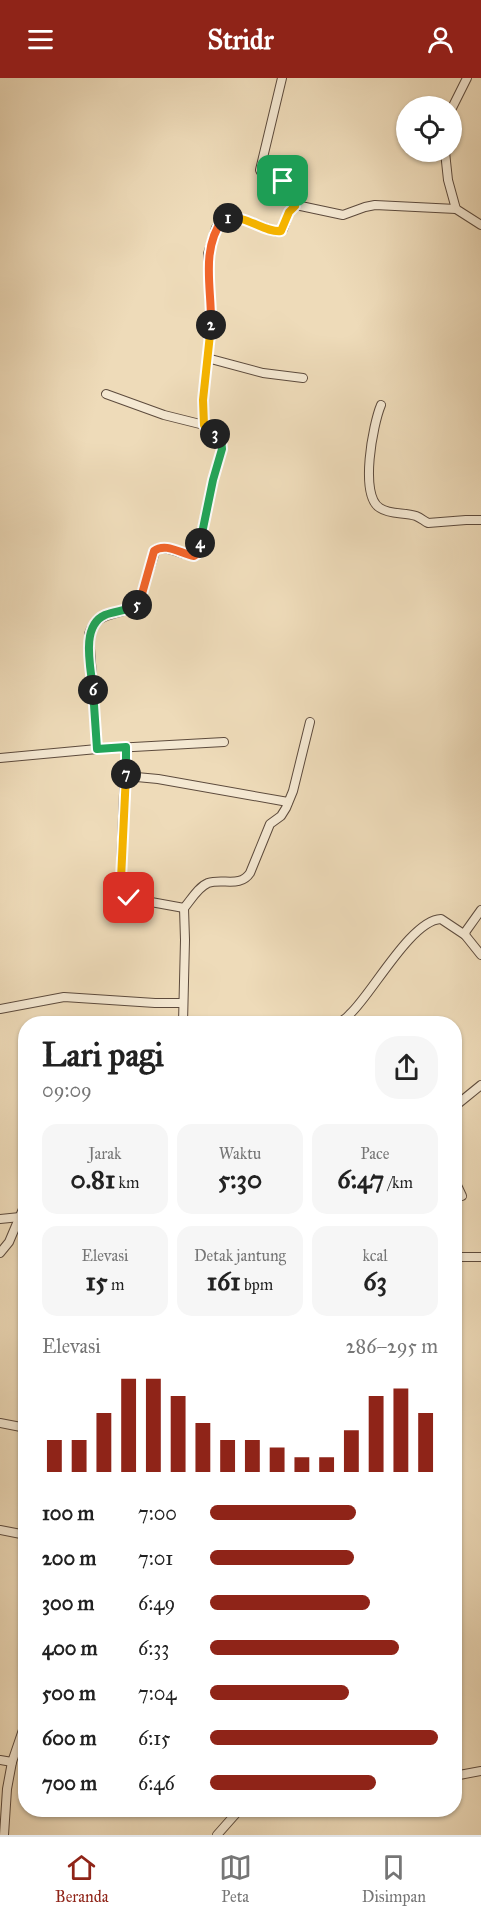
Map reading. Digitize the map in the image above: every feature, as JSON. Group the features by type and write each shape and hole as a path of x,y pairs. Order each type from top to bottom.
{"street":[{"path":"282,78 260,170 281,178 286,198 295,206 343,215 375,205 456,209 481,225"},
{"path":"458,96 467,78"},
{"path":"446,162 448,180 456,209"},
{"path":"204,425 203,400 211,308 208,254 216,228 223,219 235,217 279,231 283,229 289,212 295,206"},
{"path":"207,358 262,373 303,378"},
{"path":"97,749 90,630 95,622 104,616 138,604 156,549 166,548 190,556 197,554 222,449 220,438 204,425 169,417 106,394"},
{"path":"381,405 370,453 372,501 383,510 418,517 428,524 481,520"},
{"path":"183,1016 184,908 207,884 240,882 246,879 270,824 283,813 288,802 303,755 310,722"},
{"path":"0,758 97,749 224,742"},
{"path":"126,747 121,864 123,894 129,898 184,908"},
{"path":"126,776 158,779 288,802"},
{"path":"465,934 466,929 481,910"},
{"path":"348,1016 404,946 424,926 435,919 441,919 465,934 481,955"},
{"path":"0,1009 64,997 183,1003"},
{"path":"462,1100 481,1084"},
{"path":"0,1219 18,1217"},
{"path":"1,1251 9,1242 18,1222"},
{"path":"462,1257 481,1257"},
{"path":"0,1423 18,1426"},
{"path":"0,1530 18,1533"},
{"path":"4,1835 7,1789 18,1744"},
{"path":"0,1760 12,1762"},
{"path":"462,1775 481,1771"},
{"path":"217,1835 230,1817"}],"route":[{"path":"129,898 123,894 121,879 126,747 97,749 89,634 95,622 104,616 138,604 156,549 173,549 190,556 197,554 222,449 220,438 204,425 203,400 211,330 209,247 216,228 223,219 235,217 275,231 283,229 289,212 295,206 286,198 283,181"}]}
